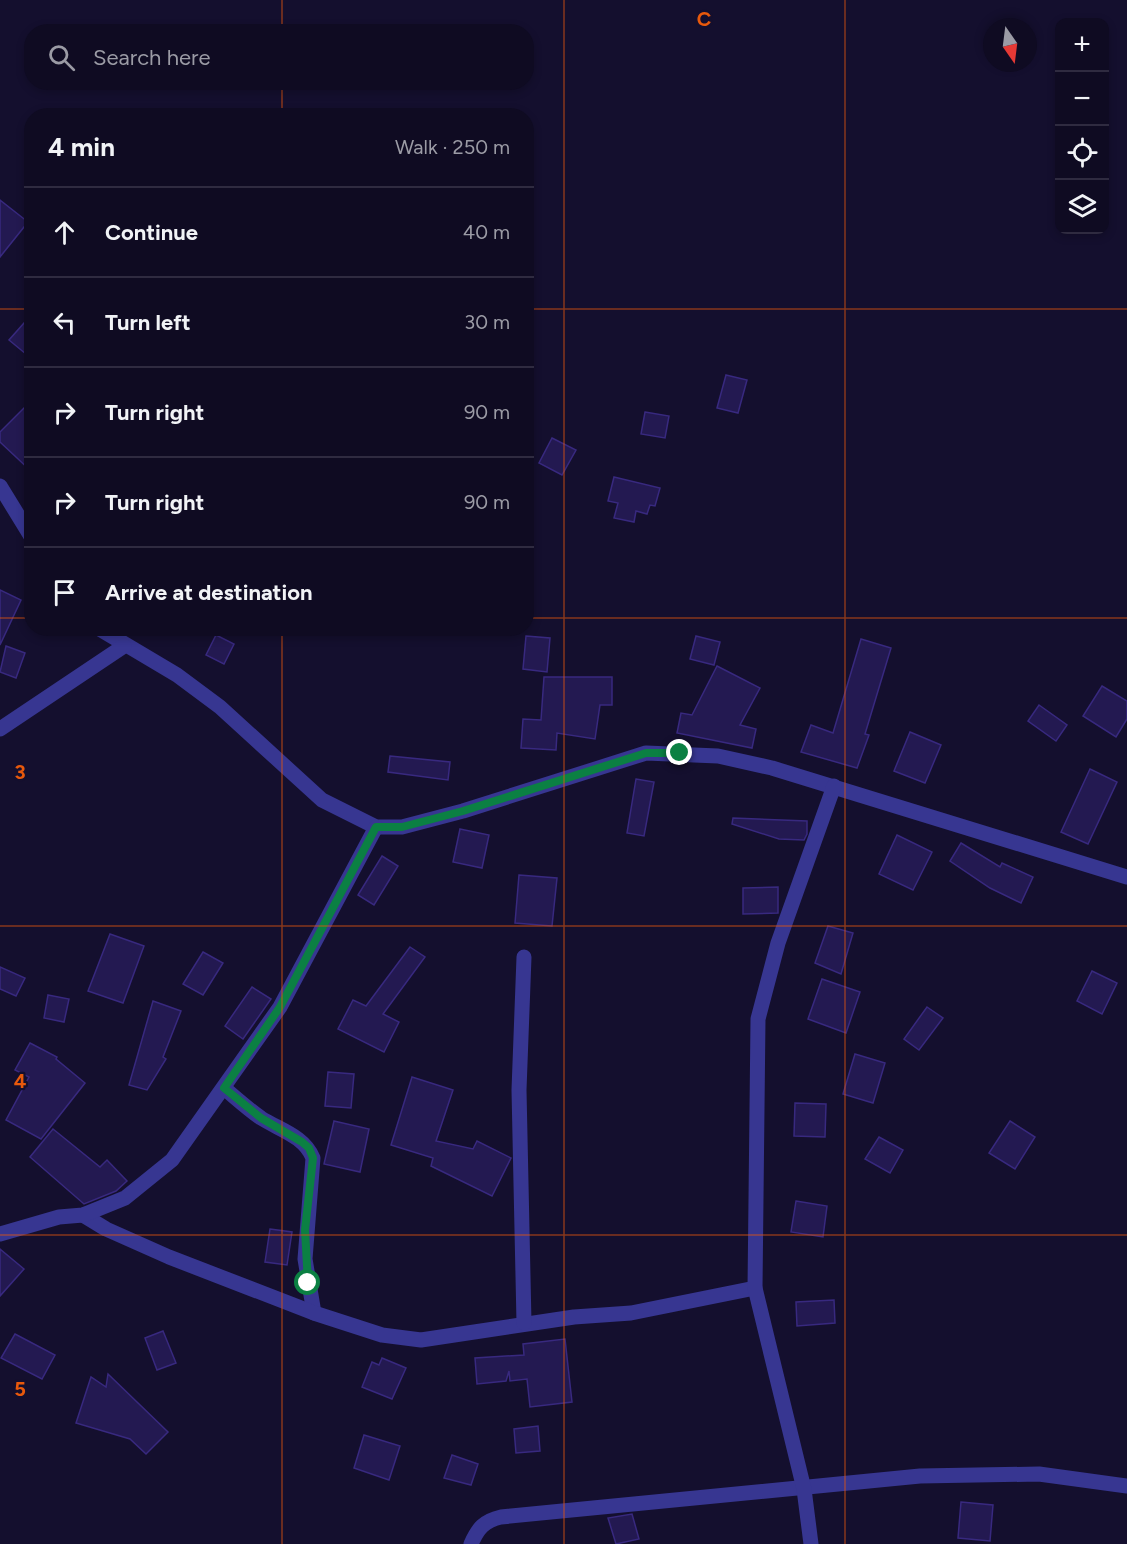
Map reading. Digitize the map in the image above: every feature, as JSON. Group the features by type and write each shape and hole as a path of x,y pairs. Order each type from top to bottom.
{"street":[{"path":"2,494 24,526"},
{"path":"110,636 177,675 220,707 322,800 376,827 402,827 463,811 646,753 718,756 834,786 1127,877"},
{"path":"0,729 124,646"},
{"path":"811,1544 804,1489 755,1288 758,1019 778,943 834,786"},
{"path":"0,1234 59,1217 83,1215 125,1198 172,1160 280,1007 376,827"},
{"path":"524,957 519,1090 524,1323"},
{"path":"224,1088 261,1118 309,1148 313,1158 305,1259 314,1313"},
{"path":"83,1215 106,1230 169,1257 314,1313 382,1335 421,1340 524,1323 631,1313 755,1288"},
{"path":"471,1544 478,1528 489,1520 501,1517 920,1476 1039,1474 1127,1486"}],"building":[{"path":"0,200 24,219 24,227 0,257"},
{"path":"24,323 24,352 9,340"},
{"path":"726,375 747,380 738,413 717,408"},
{"path":"24,408 24,464 0,442 0,432"},
{"path":"645,412 669,416 665,438 641,434"},
{"path":"552,438 576,450 562,475 539,463"},
{"path":"614,477 660,488 655,506 650,505 647,514 636,511 634,522 614,518 618,503 608,501"},
{"path":"0,590 21,600 0,645"},
{"path":"216,636 234,644 224,664 206,655"},
{"path":"526,636 550,638 547,672 523,669"},
{"path":"696,636 720,642 714,665 690,659"},
{"path":"861,639 891,648 865,734 869,735 857,768 801,752 811,725 833,733"},
{"path":"6,646 25,653 16,678 0,672"},
{"path":"717,666 760,688 740,725 756,729 752,748 677,733 681,713 692,715"},
{"path":"544,677 612,677 612,705 600,705 595,739 557,733 556,750 521,748 523,719 541,720"},
{"path":"1102,686 1127,701 1127,719 1116,737 1083,716"},
{"path":"1039,705 1067,725 1056,741 1028,721"},
{"path":"910,732 941,745 925,783 894,771"},
{"path":"390,756 450,762 448,780 388,772"},
{"path":"1090,769 1117,782 1088,844 1061,832"},
{"path":"636,779 654,782 644,836 627,833"},
{"path":"733,818 807,821 807,834 804,840 779,839 732,824"},
{"path":"460,829 489,835 482,868 453,862"},
{"path":"897,835 932,852 913,890 879,874"},
{"path":"961,843 1000,867 1002,863 1033,877 1021,903 990,888 950,861"},
{"path":"382,856 398,866 374,905 358,895"},
{"path":"519,875 557,878 552,926 515,923"},
{"path":"778,887 778,913 743,914 743,888"},
{"path":"828,926 853,933 841,974 815,963"},
{"path":"110,934 144,946 123,1003 88,991"},
{"path":"410,947 425,957 383,1014 399,1022 384,1052 338,1029 353,1000 366,1006"},
{"path":"203,952 223,963 203,995 183,984"},
{"path":"0,967 25,978 16,996 0,989"},
{"path":"1092,971 1117,983 1102,1014 1077,1001"},
{"path":"822,979 860,992 846,1033 808,1019"},
{"path":"252,987 271,999 243,1039 225,1026"},
{"path":"48,995 69,999 64,1022 44,1018"},
{"path":"153,1001 181,1011 163,1057 166,1059 147,1090 129,1085"},
{"path":"927,1007 943,1018 919,1050 904,1039"},
{"path":"30,1043 57,1057 56,1059 85,1083 41,1139 6,1120 29,1077 15,1070"},
{"path":"855,1054 885,1063 873,1103 843,1094"},
{"path":"328,1072 354,1074 351,1108 325,1106"},
{"path":"412,1077 453,1090 436,1141 473,1149 477,1141 511,1158 492,1196 431,1166 433,1158 391,1145"},
{"path":"795,1103 826,1104 825,1137 794,1136"},
{"path":"334,1121 369,1129 360,1172 324,1164"},
{"path":"1010,1121 1035,1137 1015,1169 989,1153"},
{"path":"53,1129 100,1167 107,1160 127,1181 116,1191 84,1204 30,1157"},
{"path":"879,1137 903,1150 890,1173 865,1159"},
{"path":"796,1201 827,1206 823,1237 791,1232"},
{"path":"270,1229 292,1232 287,1265 265,1262"},
{"path":"0,1249 24,1269 0,1296"},
{"path":"834,1300 835,1323 797,1326 796,1302"},
{"path":"163,1331 176,1363 157,1370 145,1338"},
{"path":"15,1334 55,1355 42,1379 1,1358"},
{"path":"565,1339 572,1402 530,1407 527,1379 510,1381 509,1371 506,1381 477,1384 475,1358 524,1355 523,1344"},
{"path":"382,1358 406,1368 392,1399 362,1387 372,1362 379,1365"},
{"path":"108,1374 168,1432 146,1454 130,1439 76,1423 91,1377 106,1387"},
{"path":"538,1426 540,1451 516,1453 514,1429"},
{"path":"364,1435 400,1446 389,1480 354,1468"},
{"path":"452,1455 478,1464 471,1485 444,1478"},
{"path":"961,1502 993,1505 990,1541 958,1538"},
{"path":"632,1514 639,1539 616,1544 608,1518"}],"route":[{"path":"308,1283 305,1230 313,1158 309,1148 261,1118 224,1088 280,1007 376,827 402,827 463,811 585,770 646,753 680,753"}]}
